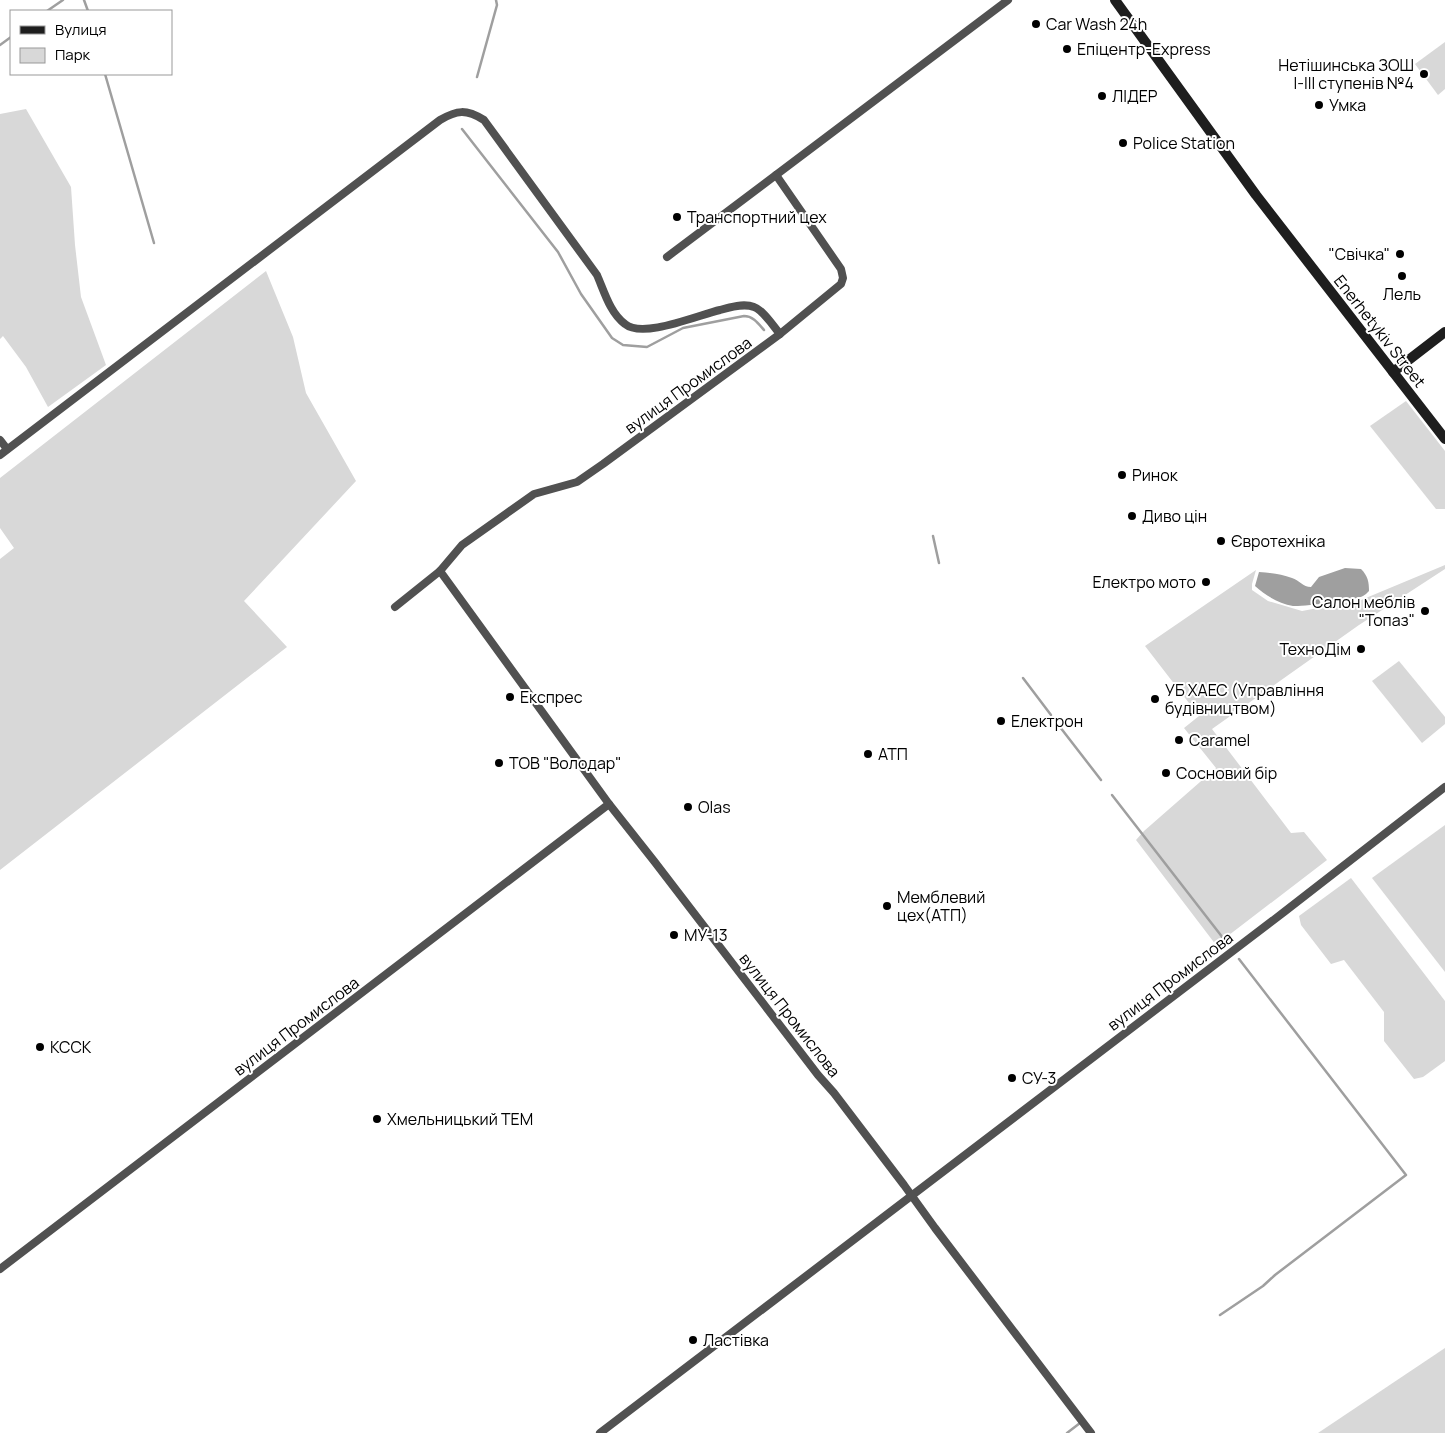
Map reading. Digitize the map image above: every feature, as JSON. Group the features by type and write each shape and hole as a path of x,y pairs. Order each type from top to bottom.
{"main road":[{"name":"Enerhetykiv Street","path":"1115,0 1256,195 1445,439"},
{"path":"1393,372 1445,332"}],"street":[{"path":"667,257 1008,0"},
{"path":"0,455 453,112 475,114 484,120 597,274 612,309 625,325 637,329 653,329 722,310 753,306 758,309 780,334"},
{"name":"вулиця Промислова","path":"394,607 440,571 462,545 534,494 577,482 780,334 838,287 842,282 841,268 776,175"},
{"path":"0,440 7,449"},
{"name":"вулиця Промислова","path":"440,571 609,804 812,1068 834,1093 1091,1433"},
{"name":"вулиця Промислова","path":"600,1433 1284,912 1445,787"},
{"name":"вулиця Промислова","path":"0,1269 609,804"}],"green space":[{"path":"1445,42 1445,89 1438,95 1415,64"},
{"path":"26,109 71,187 81,297 106,365 48,407 26,367 3,336 0,339 0,114"},
{"path":"266,271 293,337 306,393 356,481 244,601 287,647 0,870 0,559 14,548 0,528 0,478"},
{"path":"1406,401 1445,451 1445,509 1436,509 1370,426"},
{"path":"1445,565 1445,569 1359,625 1212,729 1291,833 1304,832 1327,860 1216,945 1136,840 1216,768 1184,728 1199,716 1145,646 1256,570 1252,590 1268,601 1302,611 1361,600"},
{"path":"1399,661 1445,717 1445,724 1422,743 1372,681"},
{"path":"1445,825 1445,972 1372,878"},
{"path":"1351,878 1445,1001 1445,1061 1423,1077 1414,1079 1384,1041 1384,1012 1344,960 1331,964 1301,925 1299,916"},
{"path":"1445,1348 1445,1433 1318,1433"}],"shaded area":[{"path":"1345,568 1361,569 1368,582 1369,591 1358,598 1293,606 1272,599 1255,586 1259,572 1288,577 1311,587 1319,577"}],"waterway":[{"path":"48,10 63,0"},
{"path":"84,0 88,10"},
{"path":"477,77 497,5 496,0"},
{"path":"0,45 10,38"},
{"path":"105,75 154,243"},
{"path":"462,129 558,252 581,294 612,338 623,345 647,347 683,328 744,316 753,319 764,330"},
{"path":"933,536 939,563"},
{"path":"1023,678 1051,715"},
{"path":"1060,727 1101,780"},
{"path":"1112,795 1223,938"},
{"path":"1220,1315 1263,1286 1406,1175 1239,959"},
{"path":"1067,1433 1080,1423"}],"place":[{"name":"Car Wash 24h","path":"1036,24"},
{"name":"Епіцентр-Express","path":"1067,49"},
{"name":"Нетішинська ЗОШ І-ІІІ ступенів №4","path":"1424,74"},
{"name":"ЛІДЕР","path":"1102,96"},
{"name":"Умка","path":"1319,105"},
{"name":"Police Station","path":"1123,143"},
{"name":"Транспортний цех","path":"677,217"},
{"name":"\"Свічка\"","path":"1400,254"},
{"name":"Лель","path":"1402,276"},
{"name":"Ринок","path":"1122,475"},
{"name":"Диво цін","path":"1132,516"},
{"name":"Євротехніка","path":"1221,541"},
{"name":"Електро мото","path":"1206,582"},
{"name":"Салон меблів \"Топаз\"","path":"1425,611"},
{"name":"ТехноДім","path":"1361,649"},
{"name":"Експрес","path":"510,697"},
{"name":"УБ ХАЕС (Управління будівництвом)","path":"1155,699"},
{"name":"Електрон","path":"1001,721"},
{"name":"Caramel","path":"1179,740"},
{"name":"АТП","path":"868,754"},
{"name":"ТОВ \"Володар\"","path":"499,763"},
{"name":"Сосновий бір","path":"1166,773"},
{"name":"Olas","path":"688,807"},
{"name":"Мемблевий цех(АТП)","path":"887,906"},
{"name":"МУ-13","path":"674,935"},
{"name":"КССК","path":"40,1047"},
{"name":"СУ-3","path":"1012,1078"},
{"name":"Хмельницький ТЕМ","path":"377,1119"},
{"name":"Ластівка","path":"693,1340"}]}
